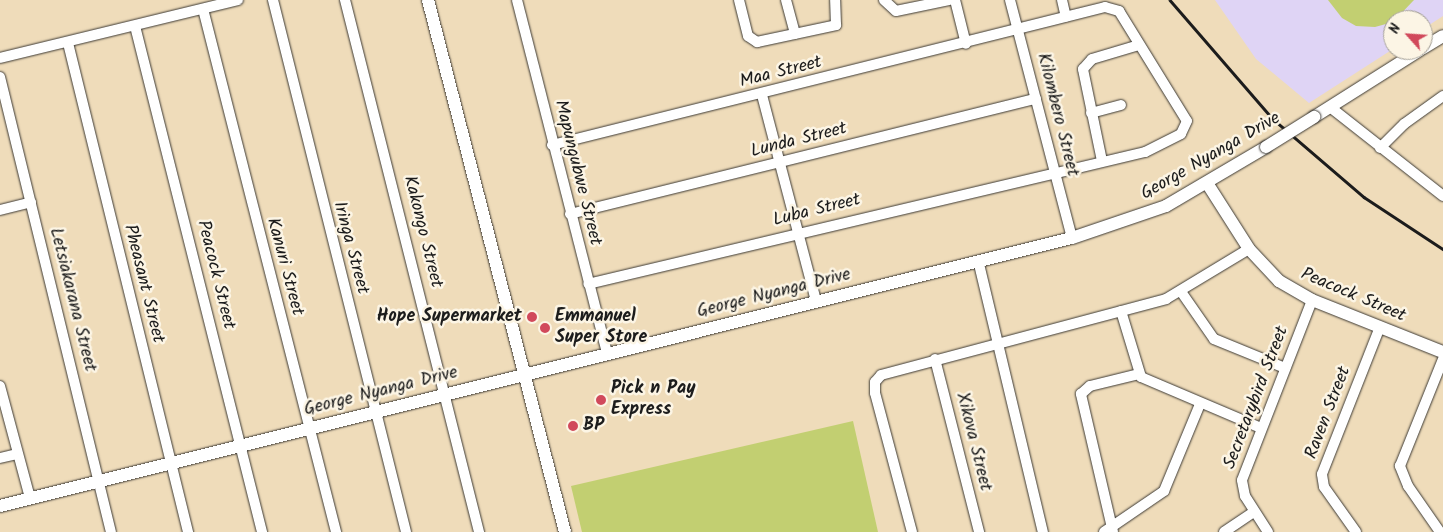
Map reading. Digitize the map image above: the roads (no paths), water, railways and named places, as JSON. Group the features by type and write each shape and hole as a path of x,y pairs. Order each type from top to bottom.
{"street":[{"path":"0,58 68,43 238,0"},
{"name":"Iringa Street","path":"273,0 406,532"},
{"name":"Kakongo Street","path":"344,0 446,394 479,532"},
{"path":"428,0 487,235 528,374 565,532"},
{"name":"Mapungubwe Street","path":"517,0 552,145 607,354"},
{"path":"738,0 752,41 836,25 835,0"},
{"path":"786,0 795,34"},
{"path":"884,0 896,11 949,0"},
{"path":"955,0 966,44"},
{"name":"Kilombero Street","path":"1010,0 1072,238"},
{"path":"1062,0 1066,17"},
{"name":"Maa Street","path":"552,145 762,95 1066,17 1113,7 1139,45"},
{"name":"Kanuri Street","path":"203,9 336,532"},
{"name":"Peacock Street","path":"135,26 262,532"},
{"name":"Pheasant Street","path":"68,43 188,532"},
{"path":"1102,161 1083,75 1086,64 1139,45"},
{"name":"Luba Street","path":"588,284 1156,147 1187,127 1184,114 1139,45"},
{"name":"George Nyanga Drive","path":"0,506 239,444 816,302 979,264 1146,216 1207,184 1405,60"},
{"name":"Letsiakarana Street","path":"0,77 111,532"},
{"path":"762,95 816,302"},
{"name":"Lunda Street","path":"570,214 1036,99"},
{"path":"1380,148 1441,101"},
{"path":"1091,113 1121,105"},
{"path":"1330,107 1443,196"},
{"name":"Peacock Street","path":"1207,184 1249,249 1279,281 1312,300 1443,352"},
{"path":"0,210 31,202"},
{"path":"912,532 874,387 885,373 1121,312 1182,293 1249,249"},
{"path":"979,264 1043,532"},
{"path":"1182,293 1214,339 1285,368"},
{"name":"Secretarybird Street","path":"1268,532 1254,512 1242,480 1312,300"},
{"path":"1121,312 1139,374"},
{"name":"Raven Street","path":"1356,532 1324,487 1322,474 1380,327"},
{"name":"Xikova Street","path":"935,359 979,532"},
{"path":"1440,532 1408,486 1400,466 1443,359"},
{"path":"1200,404 1164,491 1110,531 1081,394 1090,386 1139,374 1200,404 1261,428"},
{"path":"0,386 30,498"},
{"path":"0,458 18,454"},
{"path":"1224,532 1254,512"}],"railway":[{"path":"1170,0 1273,119 1364,197 1443,249"}],"place":[{"name":"Hope Supermarket","path":"532,317"},
{"name":"Emmanuel Super Store","path":"545,328"},
{"name":"Pick n Pay Express","path":"601,400"},
{"name":"BP","path":"573,426"}]}
